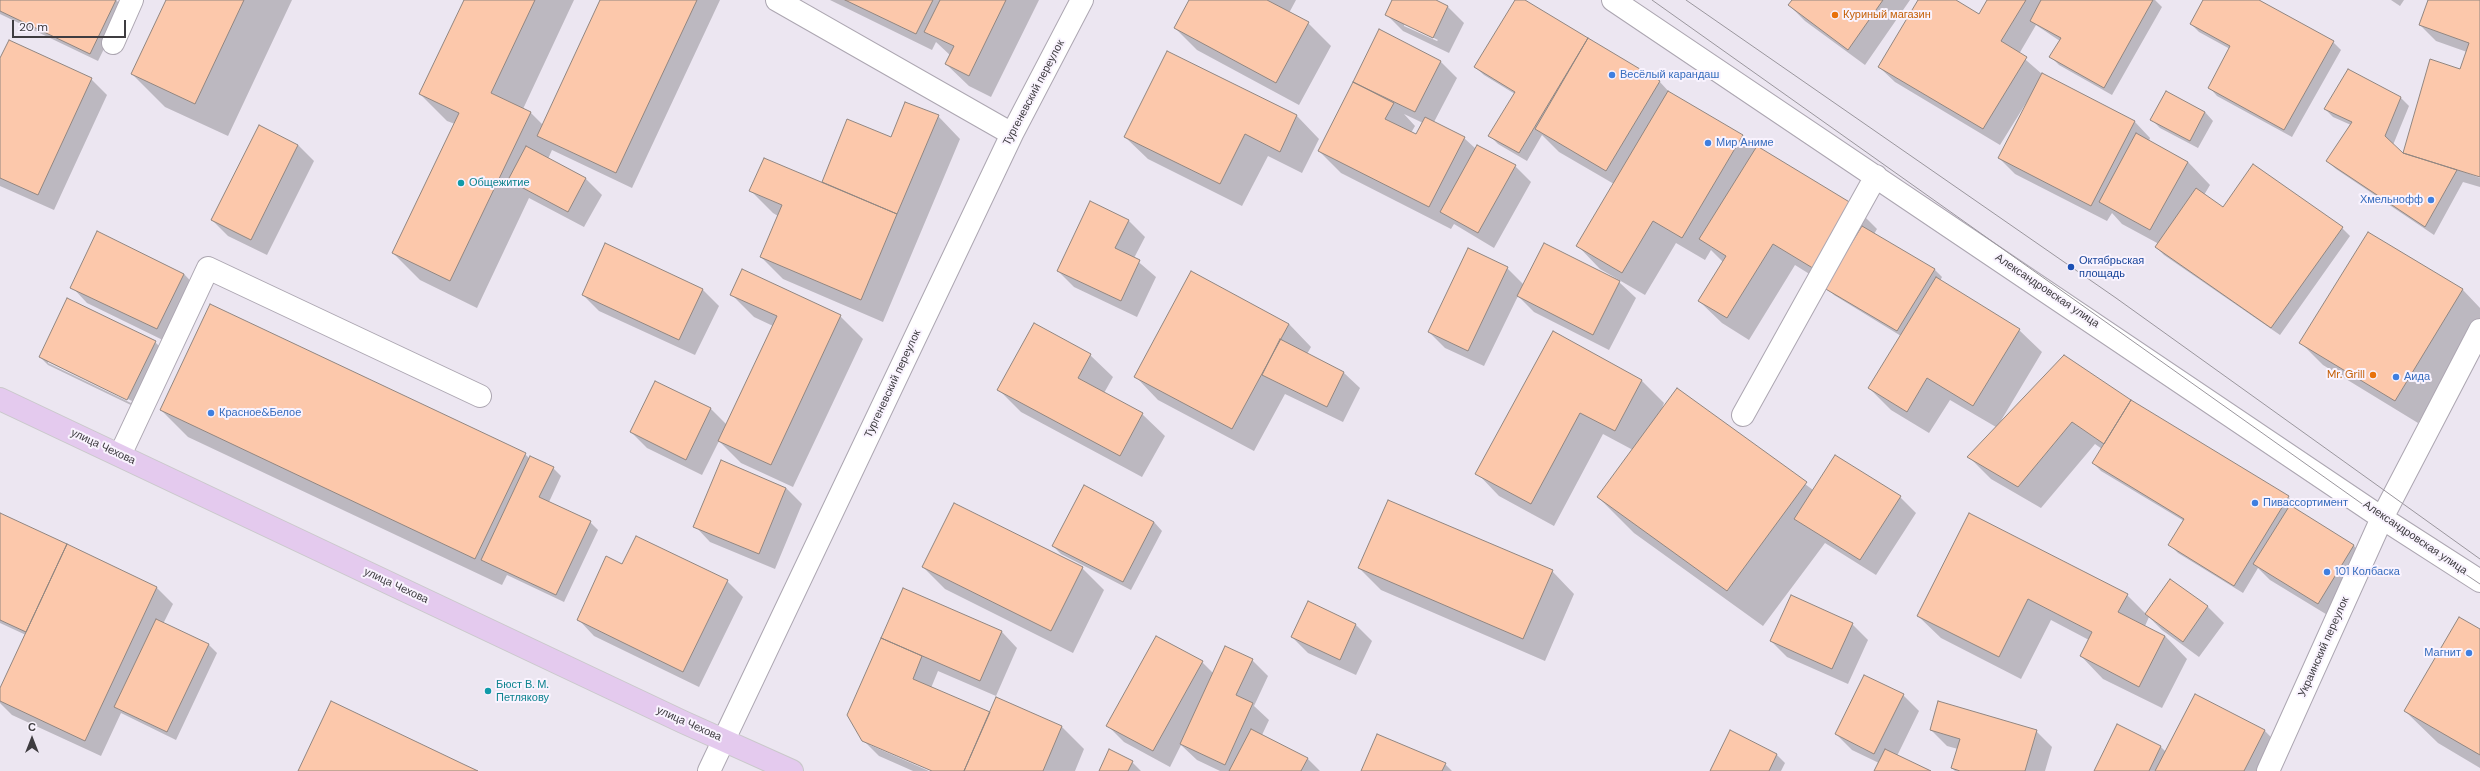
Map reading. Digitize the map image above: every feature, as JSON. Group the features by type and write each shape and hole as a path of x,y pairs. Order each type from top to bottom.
{"main road":[{"name":"улица Чехова","path":"0,399 792,771"}],"street":[{"path":"113,43 132,0"},
{"path":"777,0 1012,134"},
{"name":"Тургеневский переулок","path":"709,771 1012,134 1082,0"},
{"name":"Александровская улица","path":"1614,0 2382,518 2480,581"},
{"path":"1743,415 1876,176"},
{"path":"120,455 208,268 480,396"},
{"name":"Украинский переулок","path":"2268,771 2382,518 2480,330"}],"building":[{"path":"0,0 116,0 90,54 0,11"},
{"path":"166,0 244,0 195,104 131,74"},
{"name":"Общежитие","path":"464,0 535,0 491,93 531,112 450,281 392,253 459,113 419,94"},
{"path":"600,0 697,0 616,173 537,136"},
{"path":"845,0 933,0 916,34"},
{"path":"940,0 1006,0 969,76 945,64 954,46 924,32"},
{"path":"1189,0 1267,0 1309,22 1276,83 1174,28"},
{"path":"1392,0 1436,0 1448,6 1433,38 1385,15"},
{"path":"1515,0 1525,0 1588,38 1519,153 1488,136 1515,92 1474,67"},
{"path":"1792,0 1883,0 1848,50 1788,5"},
{"path":"1918,0 1956,0 1979,14 1987,0 2026,0 2001,41 2027,57 1983,129 1878,67"},
{"path":"2041,0 2153,0 2104,88 2049,57 2061,38 2030,21"},
{"path":"2203,0 2259,0 2334,41 2284,130 2208,88 2230,46 2190,24"},
{"path":"2428,0 2480,0 2480,177 2403,153 2430,59 2460,69 2469,43 2419,25"},
{"path":"1379,29 1441,61 1415,112 1353,82"},
{"path":"1588,38 1660,81 1606,171 1535,129"},
{"path":"9,40 92,78 38,195 0,178 0,58"},
{"path":"1167,51 1297,115 1280,152 1245,134 1220,184 1124,137"},
{"path":"2348,69 2401,97 2385,136 2403,153 2457,170 2425,227 2326,161 2352,122 2324,109"},
{"path":"2042,73 2135,121 2091,206 1998,158"},
{"path":"1353,82 1394,103 1385,119 1416,134 1425,117 1465,137 1429,207 1318,151"},
{"path":"1668,91 1743,135 1682,238 1653,221 1622,273 1576,246"},
{"path":"2166,91 2205,112 2190,141 2150,120"},
{"path":"905,102 939,115 897,214 822,182 847,119 891,137"},
{"path":"259,125 298,145 251,240 211,220"},
{"path":"2136,133 2188,162 2150,230 2099,202"},
{"path":"1477,145 1516,165 1478,233 1440,212"},
{"path":"526,146 586,178 568,212 508,180"},
{"path":"1757,146 1856,206 1816,270 1773,244 1727,318 1698,301 1726,256 1699,239"},
{"path":"764,158 897,214 861,300 760,257 782,205 749,191"},
{"path":"2253,164 2343,227 2271,328 2155,247 2196,188 2223,207"},
{"path":"1090,201 1129,220 1115,248 1140,260 1121,301 1057,271"},
{"path":"1862,226 1935,269 1897,331 1824,288"},
{"path":"97,231 184,274 157,329 70,288"},
{"path":"2368,232 2463,289 2395,401 2299,343"},
{"path":"605,243 703,289 679,340 582,295"},
{"path":"1544,243 1620,281 1593,335 1517,296"},
{"path":"1468,248 1508,267 1468,351 1428,332"},
{"path":"742,269 841,315 771,465 718,441 777,316 730,295"},
{"path":"1191,271 1289,324 1232,429 1134,377"},
{"path":"1936,277 2020,329 1973,406 1927,378 1907,412 1868,388"},
{"path":"67,298 156,341 127,400 39,357"},
{"path":"210,304 526,453 475,559 160,410"},
{"path":"1034,323 1091,354 1078,378 1143,413 1120,456 997,390"},
{"path":"1553,331 1642,380 1615,431 1580,413 1531,504 1475,474"},
{"path":"1280,339 1344,372 1327,407 1262,375"},
{"path":"2064,355 2131,400 2104,444 2072,422 2018,487 1967,457"},
{"path":"655,381 711,408 686,460 630,432"},
{"path":"1677,388 1807,482 1727,591 1597,497"},
{"path":"2131,400 2289,496 2234,586 2168,545 2184,519 2092,463"},
{"path":"1835,455 1901,496 1860,560 1794,519"},
{"path":"530,456 554,467 539,497 591,521 556,595 481,560"},
{"path":"721,460 786,488 759,554 693,527"},
{"path":"1084,485 1154,522 1123,582 1052,546"},
{"path":"1388,500 1553,570 1523,639 1358,568"},
{"path":"954,503 1083,567 1051,631 922,567"},
{"path":"2290,505 2354,545 2318,604 2253,564"},
{"path":"0,513 67,544 26,632 0,620"},
{"path":"1969,513 2128,594 2118,612 2165,636 2139,687 2080,656 2092,632 2028,599 1999,657 1917,616"},
{"path":"636,536 728,580 683,672 577,620 606,556 622,564"},
{"path":"67,544 157,587 85,741 0,701 0,688"},
{"path":"2170,579 2208,606 2183,642 2145,614"},
{"path":"903,588 1002,631 980,681 881,638"},
{"path":"1791,595 1853,623 1832,669 1770,641"},
{"path":"1308,601 1356,624 1340,660 1291,637"},
{"path":"2459,617 2480,629 2480,755 2404,711"},
{"path":"156,619 209,644 167,732 114,707"},
{"path":"1156,636 1203,661 1153,751 1106,726"},
{"path":"881,638 922,656 913,679 990,712 964,771 932,771 862,741 847,715"},
{"path":"1225,646 1253,659 1236,695 1253,703 1225,765 1180,744"},
{"path":"1864,675 1904,694 1874,754 1835,734"},
{"path":"2195,694 2265,730 2244,771 2155,771"},
{"path":"996,697 1062,726 1043,771 964,771"},
{"path":"331,701 463,764 478,771 298,771"},
{"path":"1938,701 2037,730 2025,771 1960,771 1951,768 1960,739 1930,730"},
{"path":"2117,724 2161,746 2149,771 2094,771"},
{"path":"1251,729 1308,758 1301,771 1229,771"},
{"path":"1730,730 1777,754 1769,771 1710,771"},
{"path":"1377,734 1446,763 1442,771 1361,771"},
{"path":"1109,749 1133,761 1128,771 1099,771"},
{"path":"1885,749 1931,771 1874,771"}],"tram line":[{"path":"1652,0 2382,518 2480,584"},
{"path":"1686,0 2116,298 2480,559"}],"place":[{"name":"Куриный магазин","path":"1835,15"},
{"name":"Весёлый карандаш","path":"1612,75"},
{"name":"Мир Аниме","path":"1708,143"},
{"name":"Общежитие","path":"461,183"},
{"name":"Хмельнофф","path":"2431,200"},
{"name":"Октябрьская площадь","path":"2071,267"},
{"name":"Mr. Grill","path":"2373,375"},
{"name":"Аида","path":"2396,377"},
{"name":"Красное&Белое","path":"211,413"},
{"name":"Пивассортимент","path":"2255,503"},
{"name":"101 Колбаска","path":"2327,572"},
{"name":"Магнит","path":"2469,653"},
{"name":"Бюст В. М. Петлякову","path":"488,691"}]}
